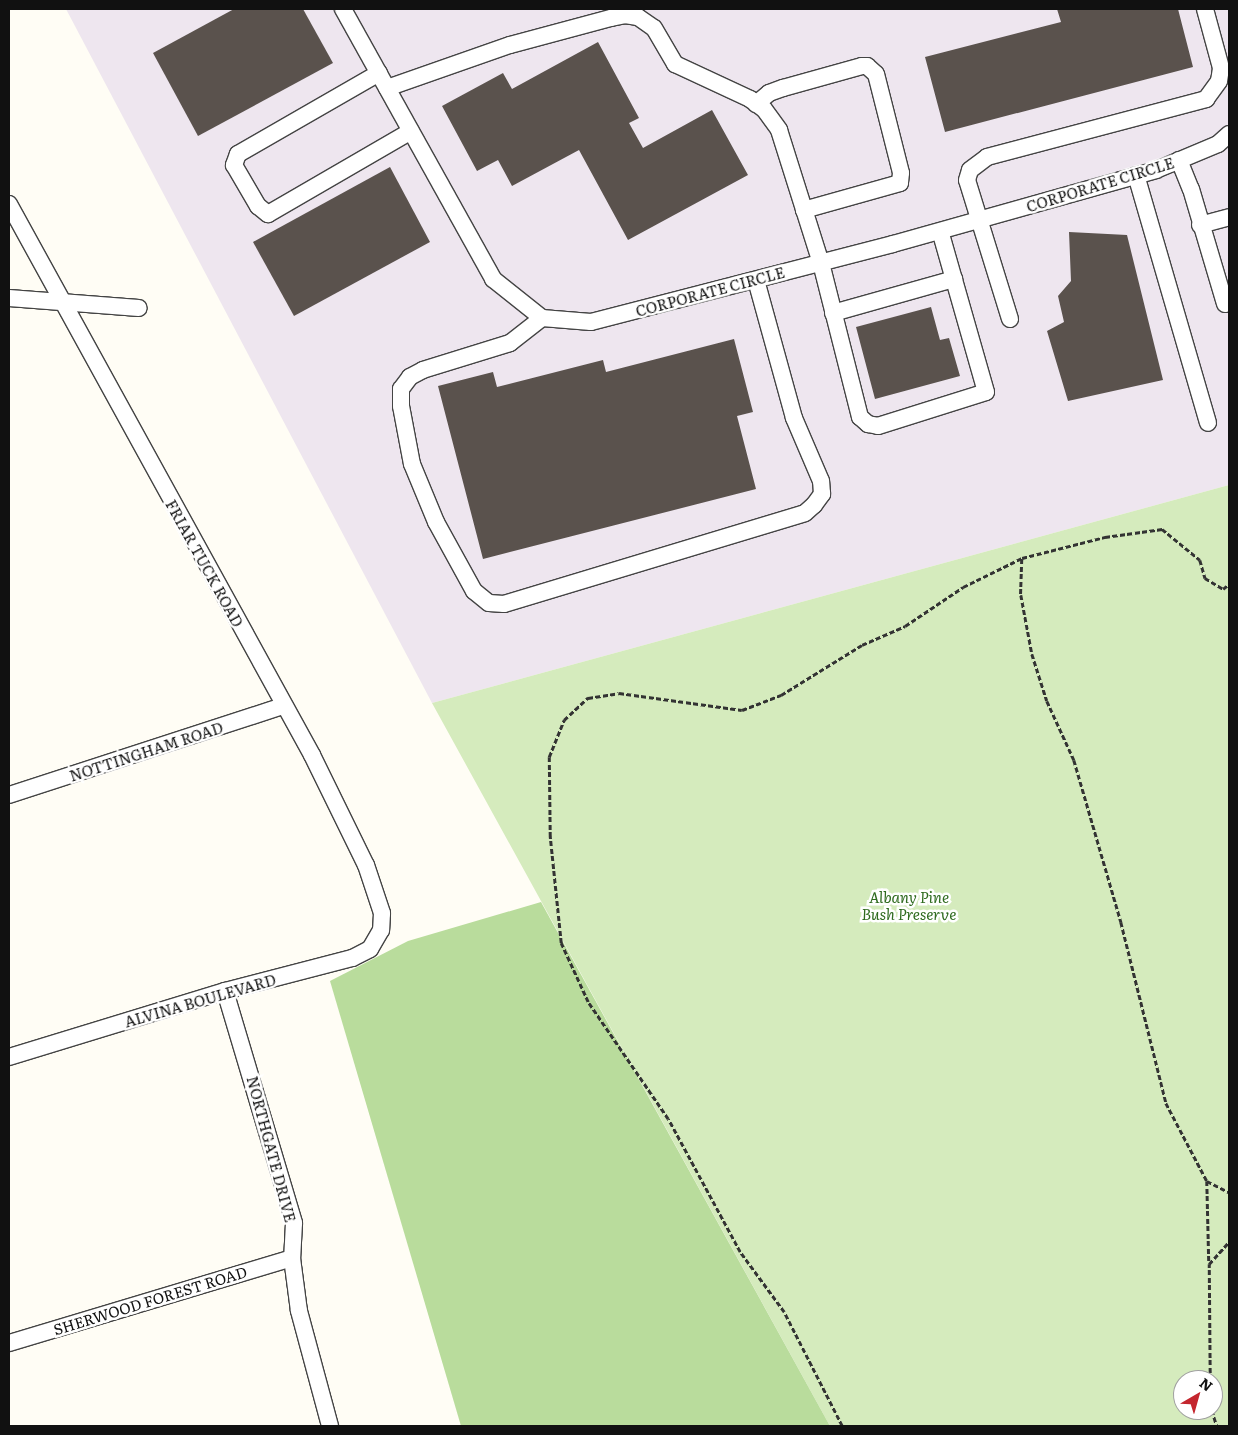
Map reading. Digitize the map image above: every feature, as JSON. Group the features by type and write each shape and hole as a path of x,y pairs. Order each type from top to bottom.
{"street":[{"path":"343,9 492,279 542,318 510,342 423,370 410,377 401,390 401,406 412,464 436,522 474,591 489,603 504,604 796,516 814,505 822,494 821,481 794,418 756,280"},
{"path":"1010,318 967,180 970,170 981,160 1206,99 1219,81 1221,68 1206,9"},
{"path":"387,88 510,45 625,15 638,17 654,28 675,64 728,87 756,104 779,130 820,263 860,417 868,424 878,426 986,392 940,231"},
{"path":"756,104 769,93 862,66 867,66 876,74 901,173 900,182 804,210"},
{"path":"378,74 238,154 234,165 258,206 268,214 411,131"},
{"name":"CORPORATE CIRCLE","path":"542,318 591,322 940,231 1136,175 1218,144 1229,134"},
{"path":"1178,160 1225,304"},
{"path":"1136,175 1208,423"},
{"name":"FRIAR TUCK ROAD","path":"9,204 283,706 366,865 382,913 381,930"},
{"path":"1200,224 1229,217"},
{"path":"833,313 954,279"},
{"path":"9,298 139,308"},
{"name":"NOTTINGHAM ROAD","path":"9,795 283,706"},
{"name":"ALVINA BOULEVARD","path":"9,1057 225,991 352,958 370,949 381,930"},
{"name":"NORTHGATE DRIVE","path":"225,991 294,1223 292,1258 299,1310 330,1426"},
{"name":"SHERWOOD FOREST ROAD","path":"9,1343 292,1258"}],"path":[{"path":"842,1426 784,1312 740,1252 668,1119 588,1002 562,942 551,846 549,757 564,720 588,698 619,693 742,710 780,695 862,645 905,626 963,586 1022,558 1105,537 1162,529 1200,560 1205,578 1223,589 1229,584"},
{"path":"1022,558 1021,595 1032,654 1047,701 1074,760 1121,922 1166,1103 1207,1181 1210,1370"},
{"path":"1207,1181 1229,1192"},
{"path":"1209,1264 1229,1242"}],"shaded area":[{"path":"66,9 1229,9 1229,485 432,703"}],"green space":[{"name":"Albany Pine Bush Preserve","path":"1229,485 1229,1426 830,1426 432,703"},
{"path":"541,902 830,1426 461,1426 330,981 408,941"}],"building":[{"path":"234,9 303,9 333,63 198,136 153,53"},
{"path":"1057,9 1178,9 1193,67 945,132 925,57 1061,22"},
{"path":"598,42 639,118 629,123 643,148 712,110 748,175 628,240 579,150 512,186 498,160 477,171 442,106 503,73 512,89"},
{"path":"390,167 430,242 294,316 253,242"},
{"path":"1069,232 1127,235 1163,380 1068,401 1047,331 1064,322 1058,296 1071,281"},
{"path":"931,307 940,340 949,338 960,376 875,399 856,327"},
{"path":"734,339 753,412 737,416 756,489 483,559 438,386 493,372 497,387 603,360 606,372"}]}
